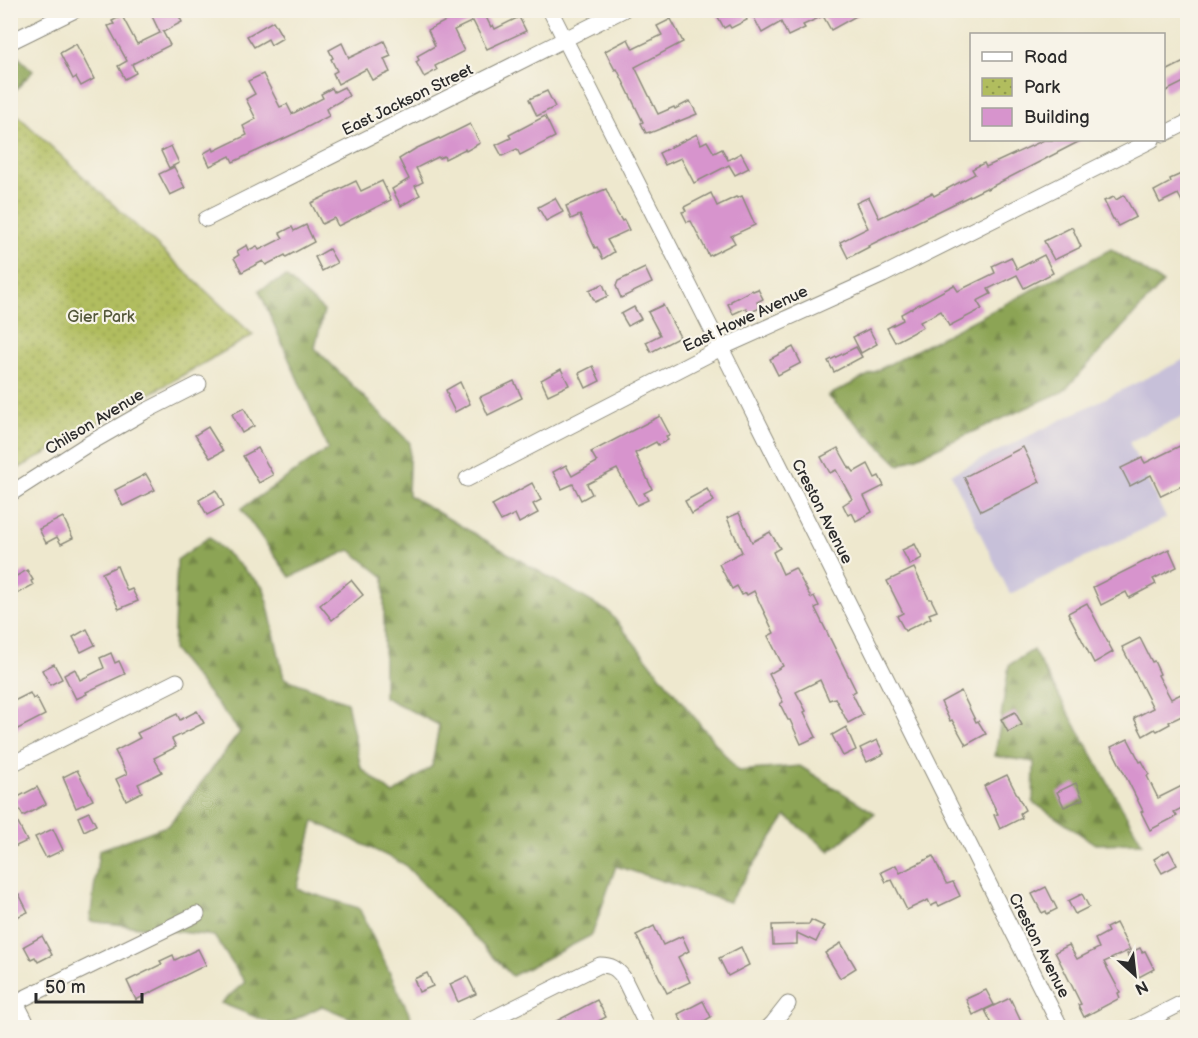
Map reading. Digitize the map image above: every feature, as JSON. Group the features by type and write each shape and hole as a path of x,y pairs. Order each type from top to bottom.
{"street":[{"path":"10,42 59,14 75,10"},
{"name":"Creston Avenue","path":"550,10 1061,1028"},
{"name":"East Jackson Street","path":"206,219 622,10"},
{"path":"1165,134 1188,122"},
{"name":"East Howe Avenue","path":"467,479 721,348 883,275 1150,141"},
{"name":"Chilson Avenue","path":"10,494 88,444 199,384"},
{"path":"10,765 177,681"},
{"path":"29,1028 12,1000 197,914"},
{"path":"474,1028 600,965 610,965 623,977 648,1028"},
{"path":"1133,1028 1188,1000"},
{"path":"768,1028 788,1004"}],"shaded area":[{"path":"1187,358 1187,414 1129,442 1166,518 1010,594 951,474"}],"green space":[{"path":"11,50 33,71 11,95 10,94"},
{"name":"Gier Park","path":"11,109 253,335 10,473"},
{"path":"1111,249 1163,283 1064,391 899,465 828,396"},
{"path":"286,277 324,311 315,348 410,443 408,495 609,612 738,771 800,766 875,813 830,851 786,816 729,902 616,866 592,935 512,976 404,864 314,821 297,889 359,908 413,1022 408,1027 372,1027 322,1006 280,1027 221,1003 245,982 214,936 90,921 99,850 169,825 240,732 173,650 177,560 209,537 264,588 284,678 347,702 361,768 393,794 432,766 439,725 384,697 384,577 350,550 290,577 241,509 328,449 259,290"},
{"path":"1033,650 1142,843 1095,844 1033,802 1034,762 995,756 1009,665"}],"building":[{"path":"149,10 176,10 182,22 163,32 170,45 132,64 136,73 125,79 118,66 127,61 108,26 114,24 112,21 122,16 137,44 160,33"},
{"path":"467,10 494,10 485,15 491,27 493,25 495,29 519,17 526,31 487,49 473,21 454,30 464,51 435,66 437,70 424,77 416,62 419,60 417,56 435,46 428,30"},
{"path":"727,10 743,10 747,20 731,28 729,25 724,28 717,15"},
{"path":"750,10 867,10 831,30 823,16 803,25 805,28 788,36 781,22 762,33"},
{"path":"671,19 683,42 635,67 658,114 690,101 697,114 646,133 641,123 643,122 617,69 615,70 605,51 628,39 633,49 662,35 657,26"},
{"path":"273,21 283,38 271,45 268,39 254,47 247,36"},
{"path":"384,41 391,56 384,59 390,72 372,80 366,69 338,84 333,73 337,71 329,50 342,43 349,58"},
{"path":"76,44 94,79 81,86 76,77 73,79 60,53"},
{"path":"1188,60 1188,80 1165,92 1165,72"},
{"path":"263,74 280,107 287,104 292,114 323,98 321,94 332,88 334,92 344,87 349,96 326,109 329,116 296,133 233,162 230,156 210,166 204,153 213,148 214,151 247,135 243,126 256,119 246,99 255,94 248,81"},
{"path":"547,91 555,107 537,116 529,99"},
{"path":"545,116 555,137 520,155 517,149 502,156 496,145 511,138 509,135"},
{"path":"470,124 480,143 466,151 465,149 445,159 444,156 438,157 416,168 423,182 415,186 420,195 401,206 392,189 409,179 399,159 415,149"},
{"path":"697,134 701,144 707,141 714,153 722,149 728,160 741,153 749,168 735,175 729,165 694,183 681,158 665,165 659,153"},
{"path":"1042,141 1080,141 848,258 840,242 868,228 856,203 869,197 879,218 932,193 934,196 975,174 972,169 984,163 986,167"},
{"path":"171,146 179,163 169,168 161,151"},
{"path":"174,167 185,188 170,195 159,174"},
{"path":"1188,171 1188,213 1178,194 1160,203 1154,191 1171,182 1170,179"},
{"path":"356,181 361,191 382,181 391,200 338,226 334,218 322,224 311,203"},
{"path":"606,189 617,213 629,230 607,240 614,252 603,259 597,247 595,248 580,215 571,219 566,206"},
{"path":"711,193 717,206 742,196 755,225 731,236 735,243 709,256 691,221 687,222 682,212 686,211 684,207"},
{"path":"1124,195 1136,217 1118,226 1104,201 1114,197 1116,200"},
{"path":"555,198 563,212 546,221 538,207"},
{"path":"306,225 314,242 286,257 285,255 266,265 263,261 242,272 234,258 239,255 237,251 247,245 249,250 257,246 259,250 283,238 280,233 292,227 294,231"},
{"path":"1072,227 1081,247 1054,260 1044,241"},
{"path":"329,249 337,263 322,271 315,257"},
{"path":"1044,255 1053,273 1024,288 1017,275 988,289 991,294 977,301 982,309 949,326 941,311 920,322 923,327 895,342 887,328 903,320 901,314 954,285 958,291 995,273 992,266 1011,257 1017,269"},
{"path":"645,268 652,283 621,298 616,286 618,281"},
{"path":"603,284 608,296 595,302 589,290"},
{"path":"758,289 763,299 757,302 760,308 749,313 746,308 733,314 728,304 731,301"},
{"path":"663,305 680,337 651,352 646,342 660,335 648,312"},
{"path":"634,307 641,319 628,326 621,314"},
{"path":"869,329 877,344 861,353 853,337"},
{"path":"793,347 801,363 778,375 770,359"},
{"path":"856,347 862,357 834,372 828,361"},
{"path":"593,366 600,381 586,388 579,373"},
{"path":"561,369 569,385 548,395 541,380"},
{"path":"514,381 522,398 488,415 480,397"},
{"path":"460,382 470,404 455,412 446,390"},
{"path":"244,408 254,426 242,433 232,414"},
{"path":"660,416 670,435 666,436 668,440 658,445 656,442 635,453 652,489 644,493 648,500 637,505 617,469 587,484 592,494 581,500 573,484 562,489 553,472 566,465 572,476 597,462 591,452"},
{"path":"208,427 223,451 210,458 195,435"},
{"path":"1188,442 1188,483 1161,496 1151,475 1130,486 1121,468 1142,458 1145,463"},
{"path":"1023,447 1040,482 981,511 964,477"},
{"path":"258,448 273,475 259,483 243,456"},
{"path":"838,448 850,469 854,472 868,464 875,478 879,476 884,486 864,496 872,512 856,521 852,513 848,515 843,505 852,499 836,470 830,473 821,457"},
{"path":"146,474 155,490 123,506 115,490"},
{"path":"532,483 541,500 533,504 538,513 519,523 515,514 501,521 492,505"},
{"path":"707,489 714,501 692,514 685,501"},
{"path":"216,490 224,506 207,515 199,500"},
{"path":"739,513 752,542 770,532 780,548 773,552 783,574 795,568 811,598 814,596 819,606 815,608 856,691 852,693 863,715 848,723 835,698 829,700 820,680 796,692 816,737 801,744 780,704 783,702 769,674 783,666 768,636 774,633 754,591 742,595 737,586 732,589 719,564 742,552 727,518"},
{"path":"63,517 73,538 61,544 57,537 46,543 39,529"},
{"path":"915,544 922,558 910,565 902,550"},
{"path":"1169,549 1177,567 1153,579 1156,584 1129,598 1126,592 1101,605 1093,587"},
{"path":"117,566 127,591 132,589 138,601 119,609 102,573"},
{"path":"914,568 937,611 929,614 931,618 905,631 897,616 903,613 887,581"},
{"path":"27,570 33,580 31,581 33,585 18,593 11,579"},
{"path":"351,580 363,595 332,620 320,605"},
{"path":"1087,603 1113,652 1094,663 1068,613"},
{"path":"87,629 95,645 81,652 73,637"},
{"path":"1140,638 1152,662 1154,661 1160,674 1158,675 1171,699 1183,693 1188,700 1188,713 1157,731 1155,729 1143,736 1134,718 1153,708 1122,647"},
{"path":"111,653 115,663 119,661 125,674 76,699 64,675 75,669 80,680 104,668 100,658"},
{"path":"54,664 62,679 50,685 42,670"},
{"path":"961,691 976,722 978,721 986,734 966,745 941,702"},
{"path":"30,693 33,699 36,697 45,715 10,733 10,703"},
{"path":"197,711 204,723 172,739 176,747 154,758 162,772 138,784 142,792 126,800 116,779 127,774 115,751 140,738 137,733 177,714 180,720"},
{"path":"1015,712 1022,725 1008,732 1001,719"},
{"path":"846,727 856,750 843,756 832,735"},
{"path":"1128,739 1149,774 1147,776 1158,798 1188,783 1188,805 1174,812 1177,816 1150,830 1111,747"},
{"path":"877,740 884,754 867,762 860,748"},
{"path":"77,770 93,800 76,808 63,777"},
{"path":"1007,775 1025,810 1020,813 1022,818 1000,829 994,815 998,814 984,786"},
{"path":"1076,783 1083,799 1064,807 1057,792"},
{"path":"37,787 46,804 23,816 14,799"},
{"path":"10,808 27,841 10,849"},
{"path":"89,812 96,825 84,831 78,817"},
{"path":"53,829 63,850 46,858 35,837"},
{"path":"1169,850 1177,865 1162,873 1154,859"},
{"path":"933,856 946,883 953,882 960,896 939,906 937,903 931,906 928,900 907,910 892,880 886,882 881,872 896,865 900,873"},
{"path":"1046,887 1057,909 1047,914 1046,911 1042,913 1032,894"},
{"path":"19,894 28,912 10,920 10,899"},
{"path":"1082,894 1089,907 1075,914 1068,901"},
{"path":"811,920 824,926 816,942 797,933 797,944 773,945 772,925 809,924"},
{"path":"1116,923 1130,950 1104,962 1120,992 1118,993 1120,998 1084,1017 1078,1005 1081,1004 1055,952 1069,945 1077,959 1099,948 1095,939 1108,932 1106,928"},
{"path":"654,926 663,945 682,936 689,951 678,957 690,982 667,993 636,935"},
{"path":"42,936 52,955 38,962 35,957 31,959 24,946"},
{"path":"841,943 856,968 840,978 825,953"},
{"path":"741,947 749,965 728,976 719,958"},
{"path":"1140,948 1142,952 1145,951 1154,969 1139,977 1127,954"},
{"path":"198,949 206,965 136,1000 127,981 162,964 160,961 173,955 175,960"},
{"path":"427,973 433,986 419,992 414,979"},
{"path":"467,976 476,994 458,1002 450,984"},
{"path":"986,990 994,1005 973,1015 966,999"},
{"path":"1010,998 1024,1028 994,1028 985,1010"},
{"path":"597,1000 606,1017 585,1028 543,1028"},
{"path":"703,1001 711,1017 692,1028 685,1028 678,1014"}]}
